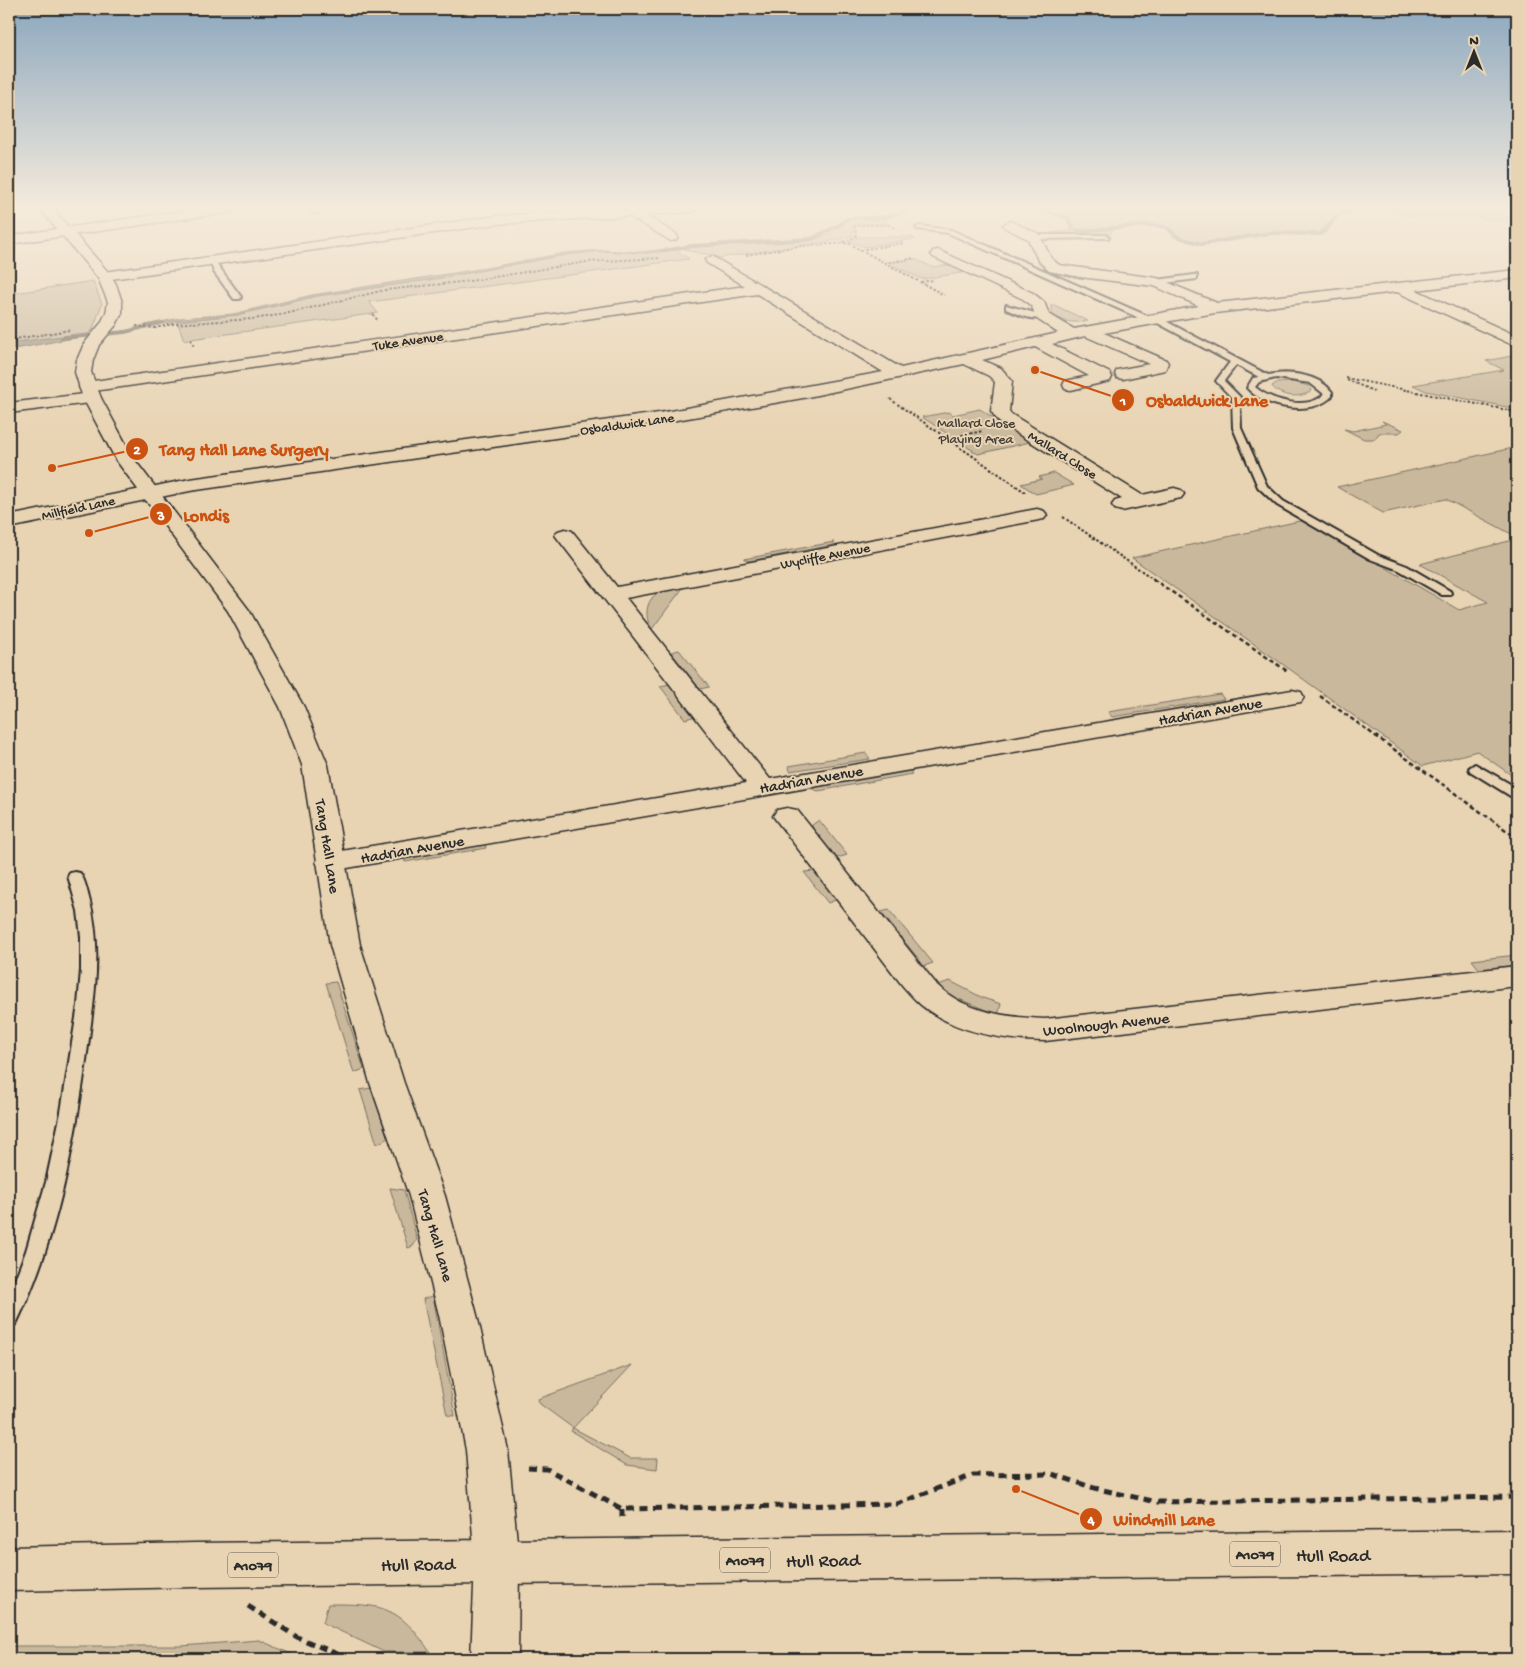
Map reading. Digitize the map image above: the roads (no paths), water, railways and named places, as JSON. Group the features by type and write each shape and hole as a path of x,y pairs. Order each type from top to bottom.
{"street":[{"name":"Tang Hall Lane","path":"110,286 116,302 114,313 88,351 85,360 84,372 90,393 124,460 238,610 292,708 316,765 330,862 345,945 387,1083 427,1196 458,1315 482,1421 490,1467 496,1562 494,1659"},
{"path":"752,286 898,374"},
{"path":"1006,286 1028,296 1039,305 1042,316 1160,364 1159,367 1123,374"},
{"path":"1166,286 1215,308"},
{"name":"Osbaldwick Lane","path":"148,493 190,485 659,418 898,374 1080,333 1215,308 1407,286"},
{"path":"1396,287 1517,342"},
{"name":"Tuke Avenue","path":"9,408 90,393 758,290"},
{"path":"1039,342 1104,377 1071,385"},
{"name":"Mallard Close","path":"967,359 995,372 1004,381 1000,411 1005,418 1140,502"},
{"name":"Millfield Lane","path":"9,522 148,493"},
{"path":"1113,507 1174,494"},
{"name":"Wycliffe Avenue","path":"613,594 1037,515"},
{"path":"565,535 762,786"},
{"name":"Hadrian Avenue","path":"330,862 1300,688"},
{"name":"Woolnough Avenue","path":"787,816 933,1000 982,1022 1010,1029 1045,1030 1517,976"},
{"name":"Hull Road","path":"9,1569 166,1565 1517,1552"}],"lane":[{"path":"229,286 237,297"},
{"path":"1075,286 1151,319 1265,377 1288,376 1306,380 1320,385 1329,394 1322,401 1312,404 1273,401 1262,397 1251,388 1252,384 1265,377"},
{"path":"1009,307 1024,314 1042,316"},
{"path":"1235,361 1220,381 1236,396 1237,428 1263,487 1280,503 1374,558 1403,568 1446,592"},
{"path":"1475,768 1517,794"},
{"path":"9,1318 42,1232 63,1152 77,1072 86,1000 89,946 83,901 75,876"}],"waterway":[{"path":"62,338 125,332 162,323"}],"place":[{"name":"Osbaldwick Lane","path":"1035,370"},
{"name":"Tang Hall Lane Surgery","path":"52,468"},
{"name":"Londis","path":"89,533"},
{"name":"Windmill Lane","path":"1016,1489"}],"park label":[{"name":"Mallard Close Playing Area","path":"976,430"}]}
